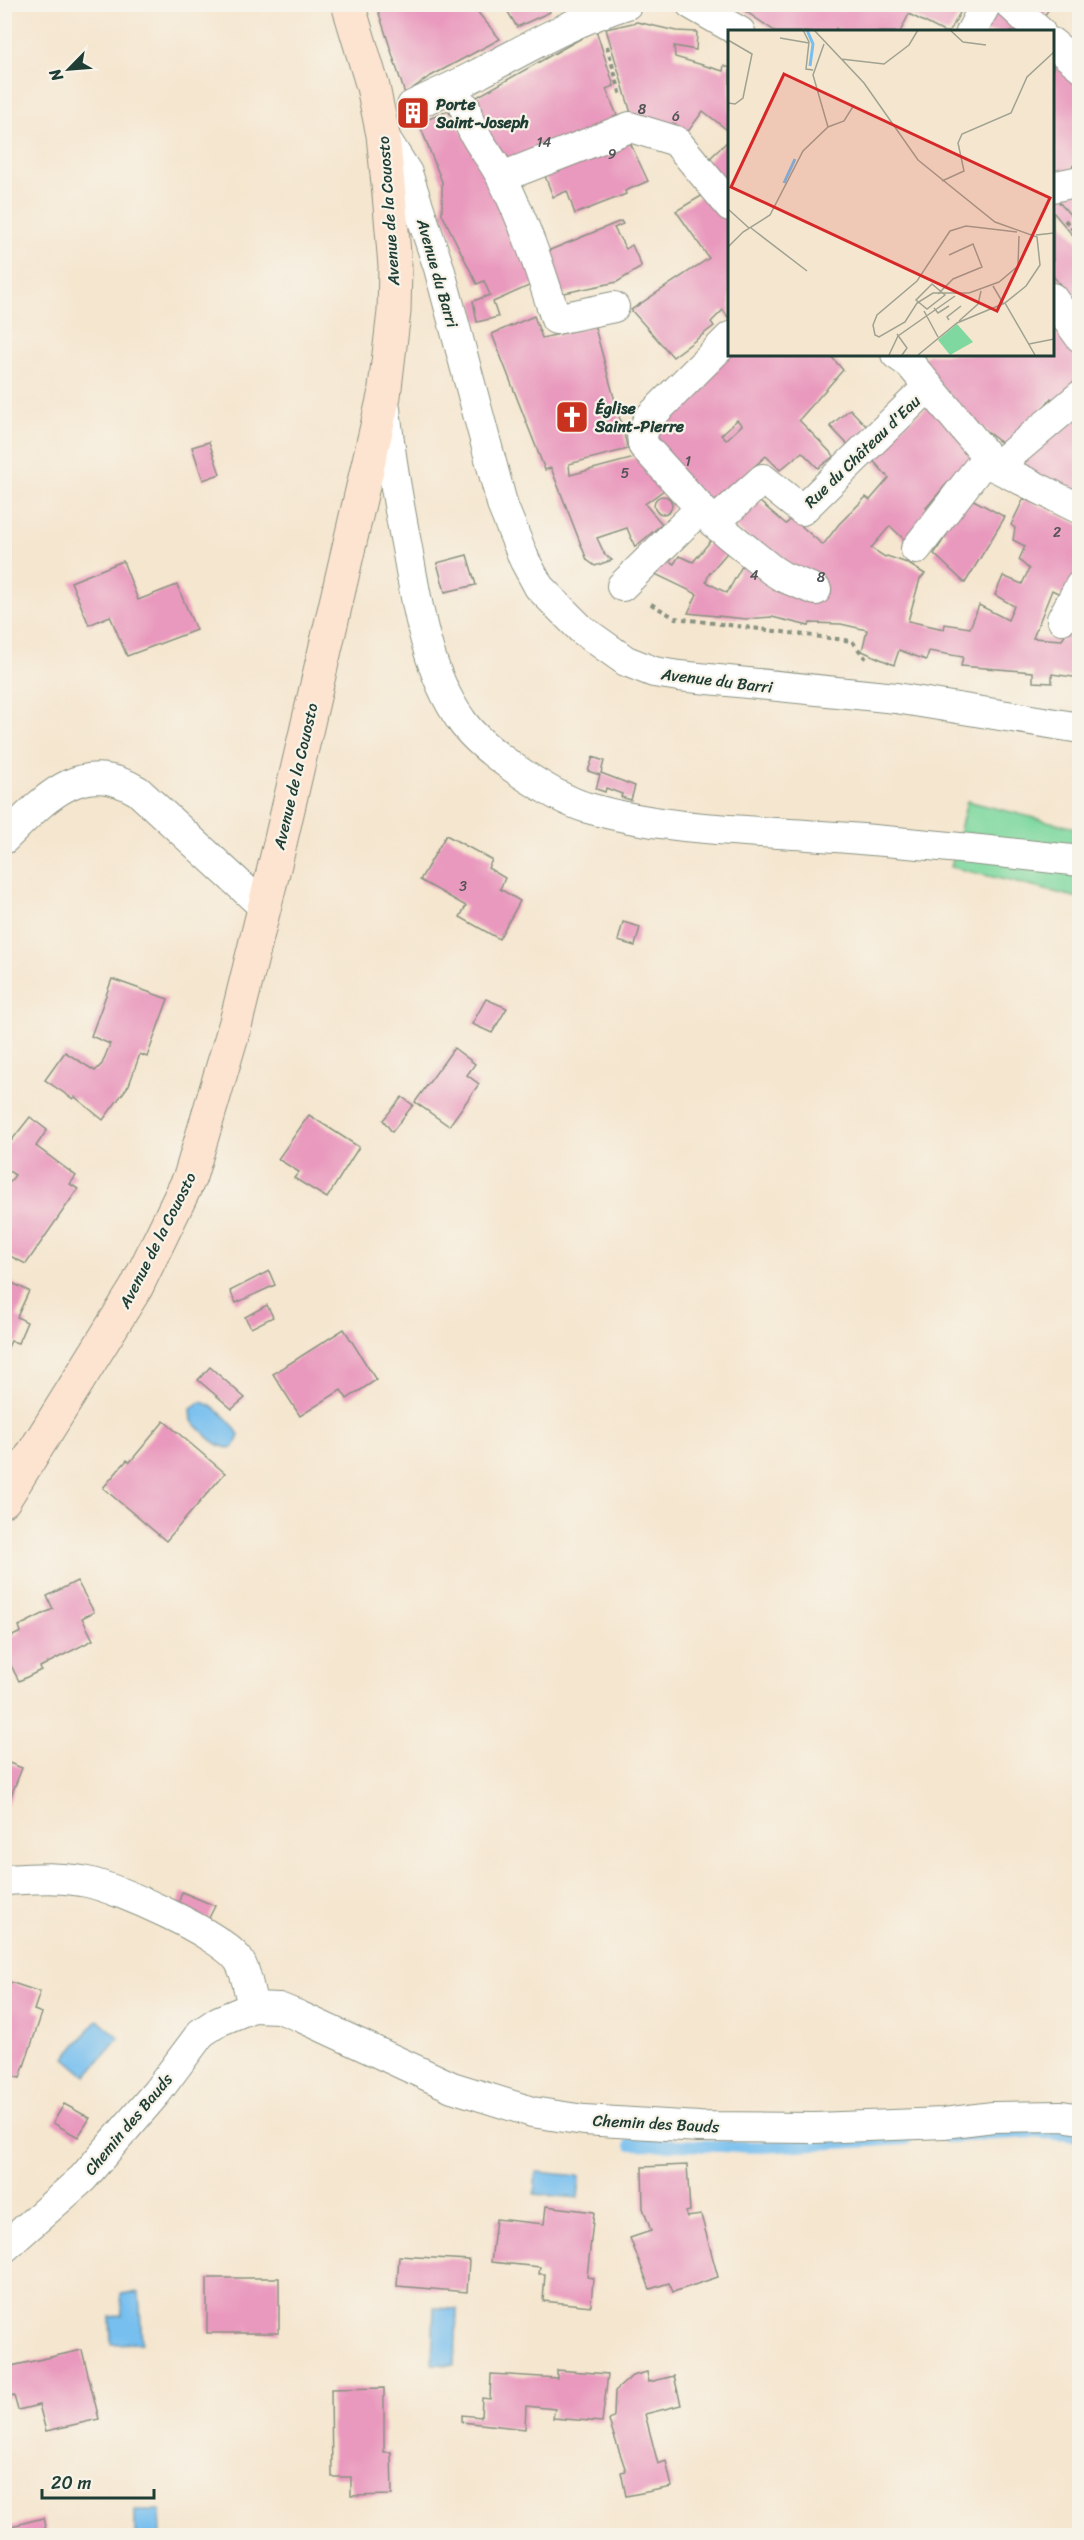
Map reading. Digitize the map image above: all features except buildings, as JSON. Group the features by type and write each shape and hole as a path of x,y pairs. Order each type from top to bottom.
{"main road":[{"name":"Avenue de la Couosto","path":"4,1500 136,1288 190,1177 236,1022 384,396 392,336 396,117 373,87 348,4"}],"street":[{"path":"396,117 476,76 563,16 598,13 627,4"},
{"path":"691,4 737,30"},
{"path":"972,30 986,4"},
{"path":"1010,4 1038,30"},
{"path":"1054,43 1080,66"},
{"path":"465,107 469,126 502,177 527,229 556,319 614,307"},
{"name":"Avenue du Barri","path":"396,117 407,173 439,268 502,507 539,587 581,630 626,661 654,672 780,688 896,698 1080,728"},
{"path":"502,177 630,127 676,141 728,204"},
{"path":"1054,187 1080,180"},
{"path":"1054,299 1080,337"},
{"path":"728,340 649,418 642,434 644,445 707,516 772,570 783,577 816,590"},
{"path":"910,356 910,364 991,462 1080,509"},
{"name":"Rue du Château d'Eau","path":"707,516 763,479 802,510 928,387"},
{"path":"384,396 389,452 422,632 449,699 461,721 482,744 538,784 586,808 661,824 922,843 1080,861"},
{"path":"916,549 991,462 1080,396"},
{"path":"622,586 707,516"},
{"path":"1062,619 1080,586"},
{"path":"4,839 58,790 75,781 102,778 122,782 138,791 264,907"},
{"path":"4,1880 69,1879 89,1882 148,1904 209,1936 232,1953 243,1970 253,2007"},
{"name":"Chemin des Bauds","path":"4,2248 83,2178 158,2092 201,2033 219,2021 253,2007 279,2008 452,2086 491,2100 532,2112 584,2120 699,2127 815,2128 944,2122 993,2117 1062,2116 1080,2119"}],"path":[{"path":"598,13 630,127"},
{"path":"622,586 675,618 852,641 896,698"}],"green space":[{"path":"967,801 1079,829 1079,898 951,867"}],"water":[{"path":"201,1402 217,1410 237,1431 239,1436 234,1447 228,1448 217,1444 192,1421 191,1409"},
{"path":"98,2019 119,2038 86,2076 65,2058"},
{"path":"536,2172 580,2176 578,2198 534,2194"},
{"path":"139,2292 142,2343 111,2344 110,2317 122,2316 121,2294"},
{"path":"434,2308 457,2309 455,2365 432,2364"},
{"path":"135,2510 160,2510 161,2535 135,2535"}],"waterway":[{"path":"947,2137 1029,2132 1080,2136"},
{"path":"631,2144 761,2147 906,2139"}],"place":[{"name":"Porte Saint-Joseph","path":"413,113"},
{"name":"Église Saint-Pierre","path":"572,417"}]}
